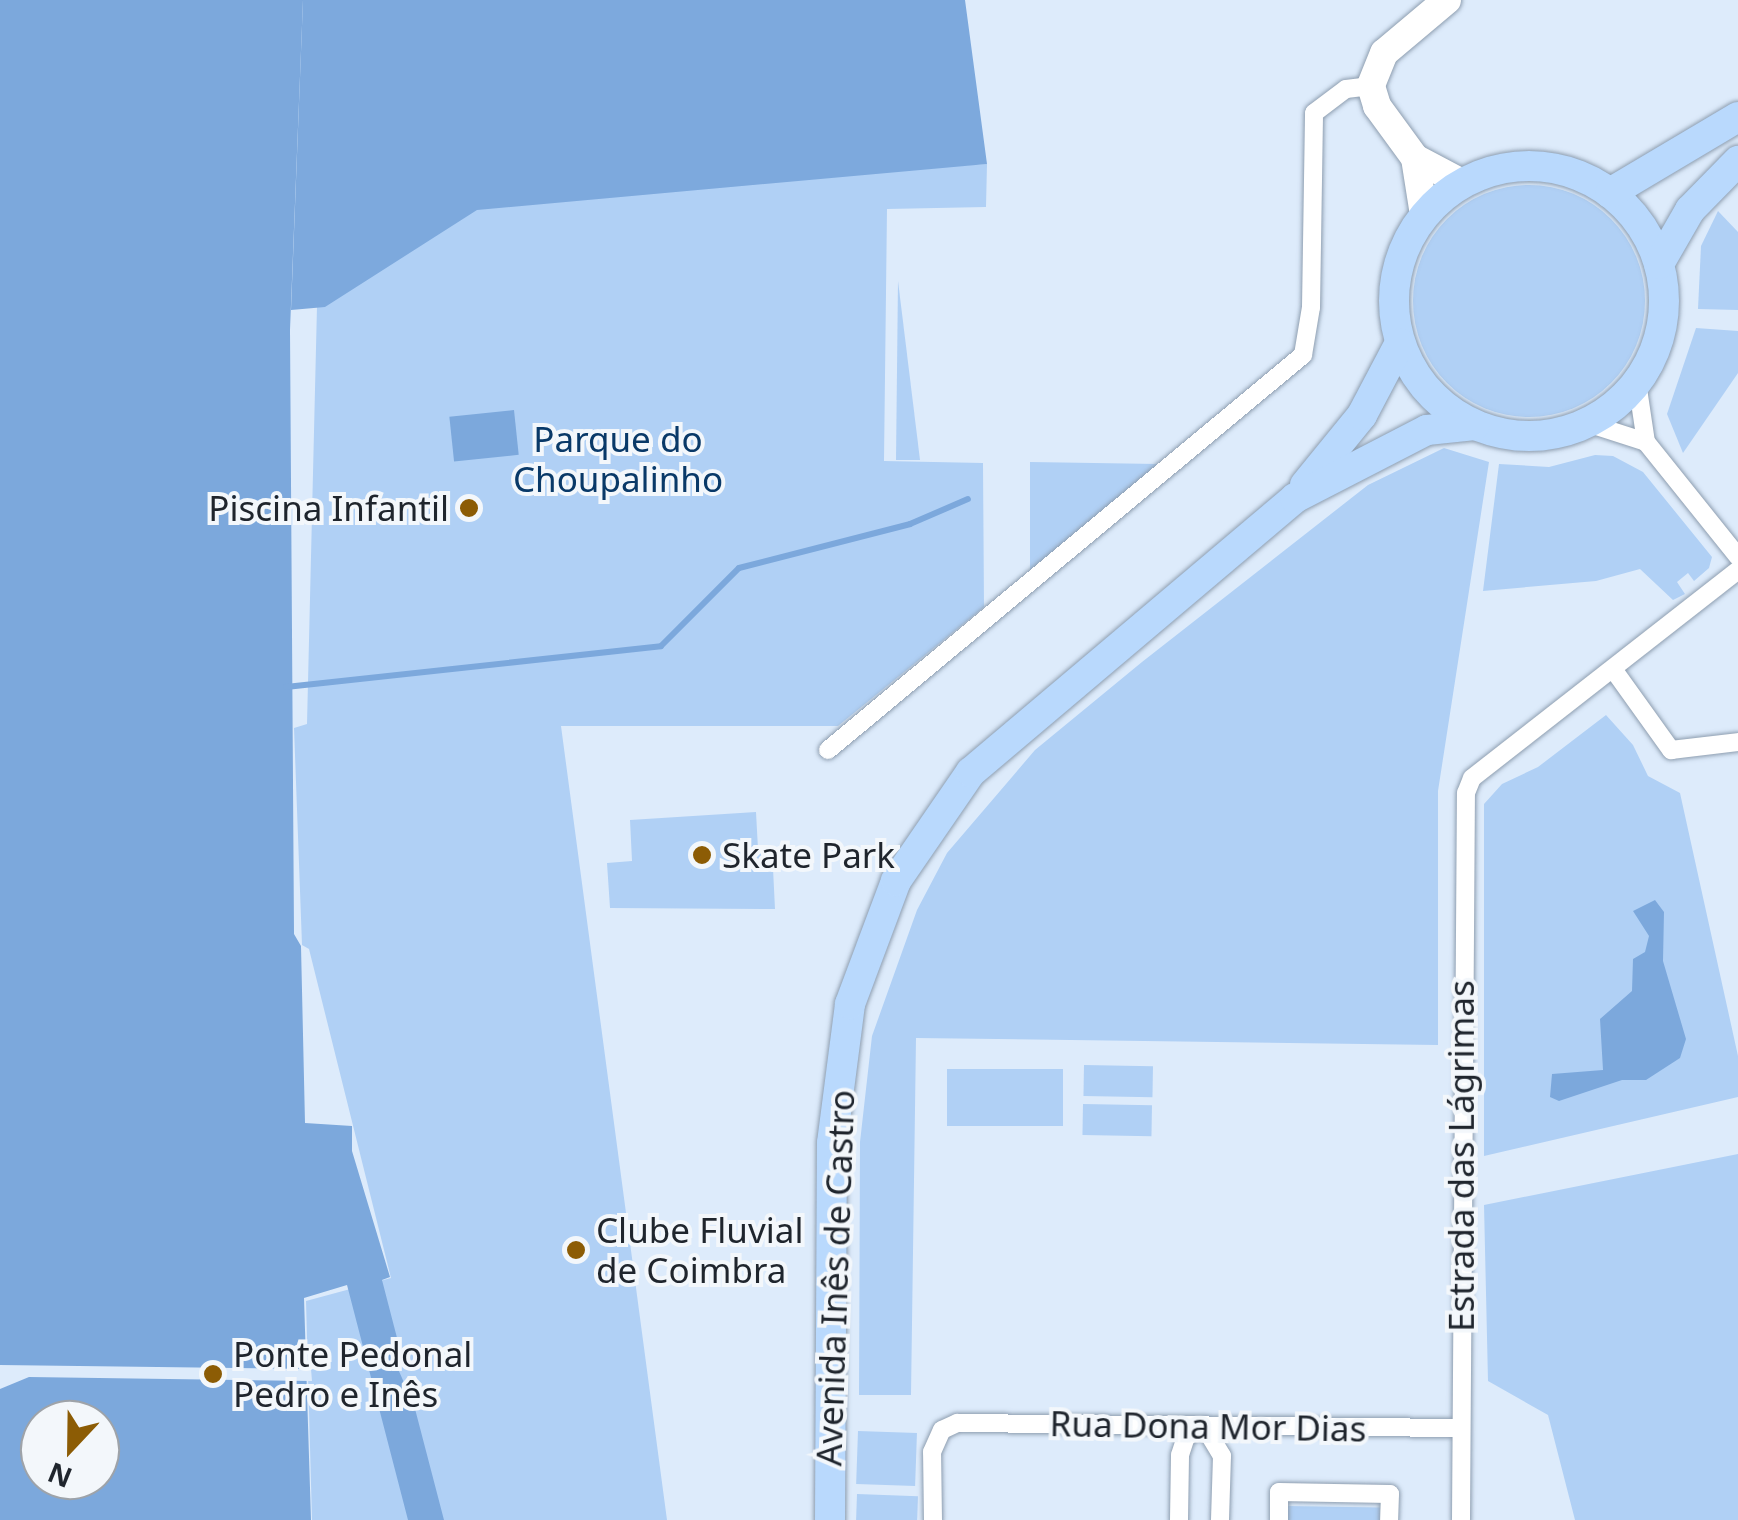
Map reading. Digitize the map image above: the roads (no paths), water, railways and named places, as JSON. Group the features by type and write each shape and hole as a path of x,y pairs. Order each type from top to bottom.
{"main road":[{"path":"1447,0 1384,53 1371,86 1377,106 1415,158 1462,183"},
{"path":"1610,193 1738,118"},
{"path":"1415,158 1424,215"},
{"path":"1659,264 1690,210 1738,162"},
{"path":"1548,167 1610,193 1641,224 1659,264 1659,340 1638,382 1588,423 1512,435 1475,425 1428,392 1400,343 1394,289 1404,250 1424,215 1462,183 1504,169 1548,167"},
{"name":"Avenida Inês de Castro","path":"830,1520 832,1143 850,1004 896,881 972,772 1294,498 1362,415 1400,343"},
{"name":"Avenida Inês de Castro","path":"1294,498 1416,434 1475,425"}],"street":[{"path":"828,750 1303,355 1311,307 1314,113 1346,90 1371,86"},
{"path":"1638,382 1646,442 1738,557"},
{"path":"1588,423 1646,442"},
{"path":"1738,570 1613,669 1672,750 1738,742"},
{"name":"Estrada das Lágrimas","path":"1461,1520 1466,793 1472,778 1613,669"},
{"name":"Rua Dona Mor Dias","path":"932,1520 932,1452 942,1430 957,1423 1459,1428"},
{"path":"1178,1520 1180,1454 1186,1437 1204,1426 1222,1456 1220,1520"},
{"path":"1279,1520 1280,1492 1390,1494 1389,1520"}],"waterway":[{"path":"286,687 661,646 739,568 910,524 968,499"}],"place":[{"name":"Piscina Infantil","path":"469,508"},
{"name":"Skate Park","path":"702,855"},
{"name":"Clube Fluvial de Coimbra","path":"576,1250"},
{"name":"Ponte Pedonal Pedro e Inês","path":"213,1374"}],"park label":[{"name":"Parque do Choupalinho","path":"618,459"}]}
